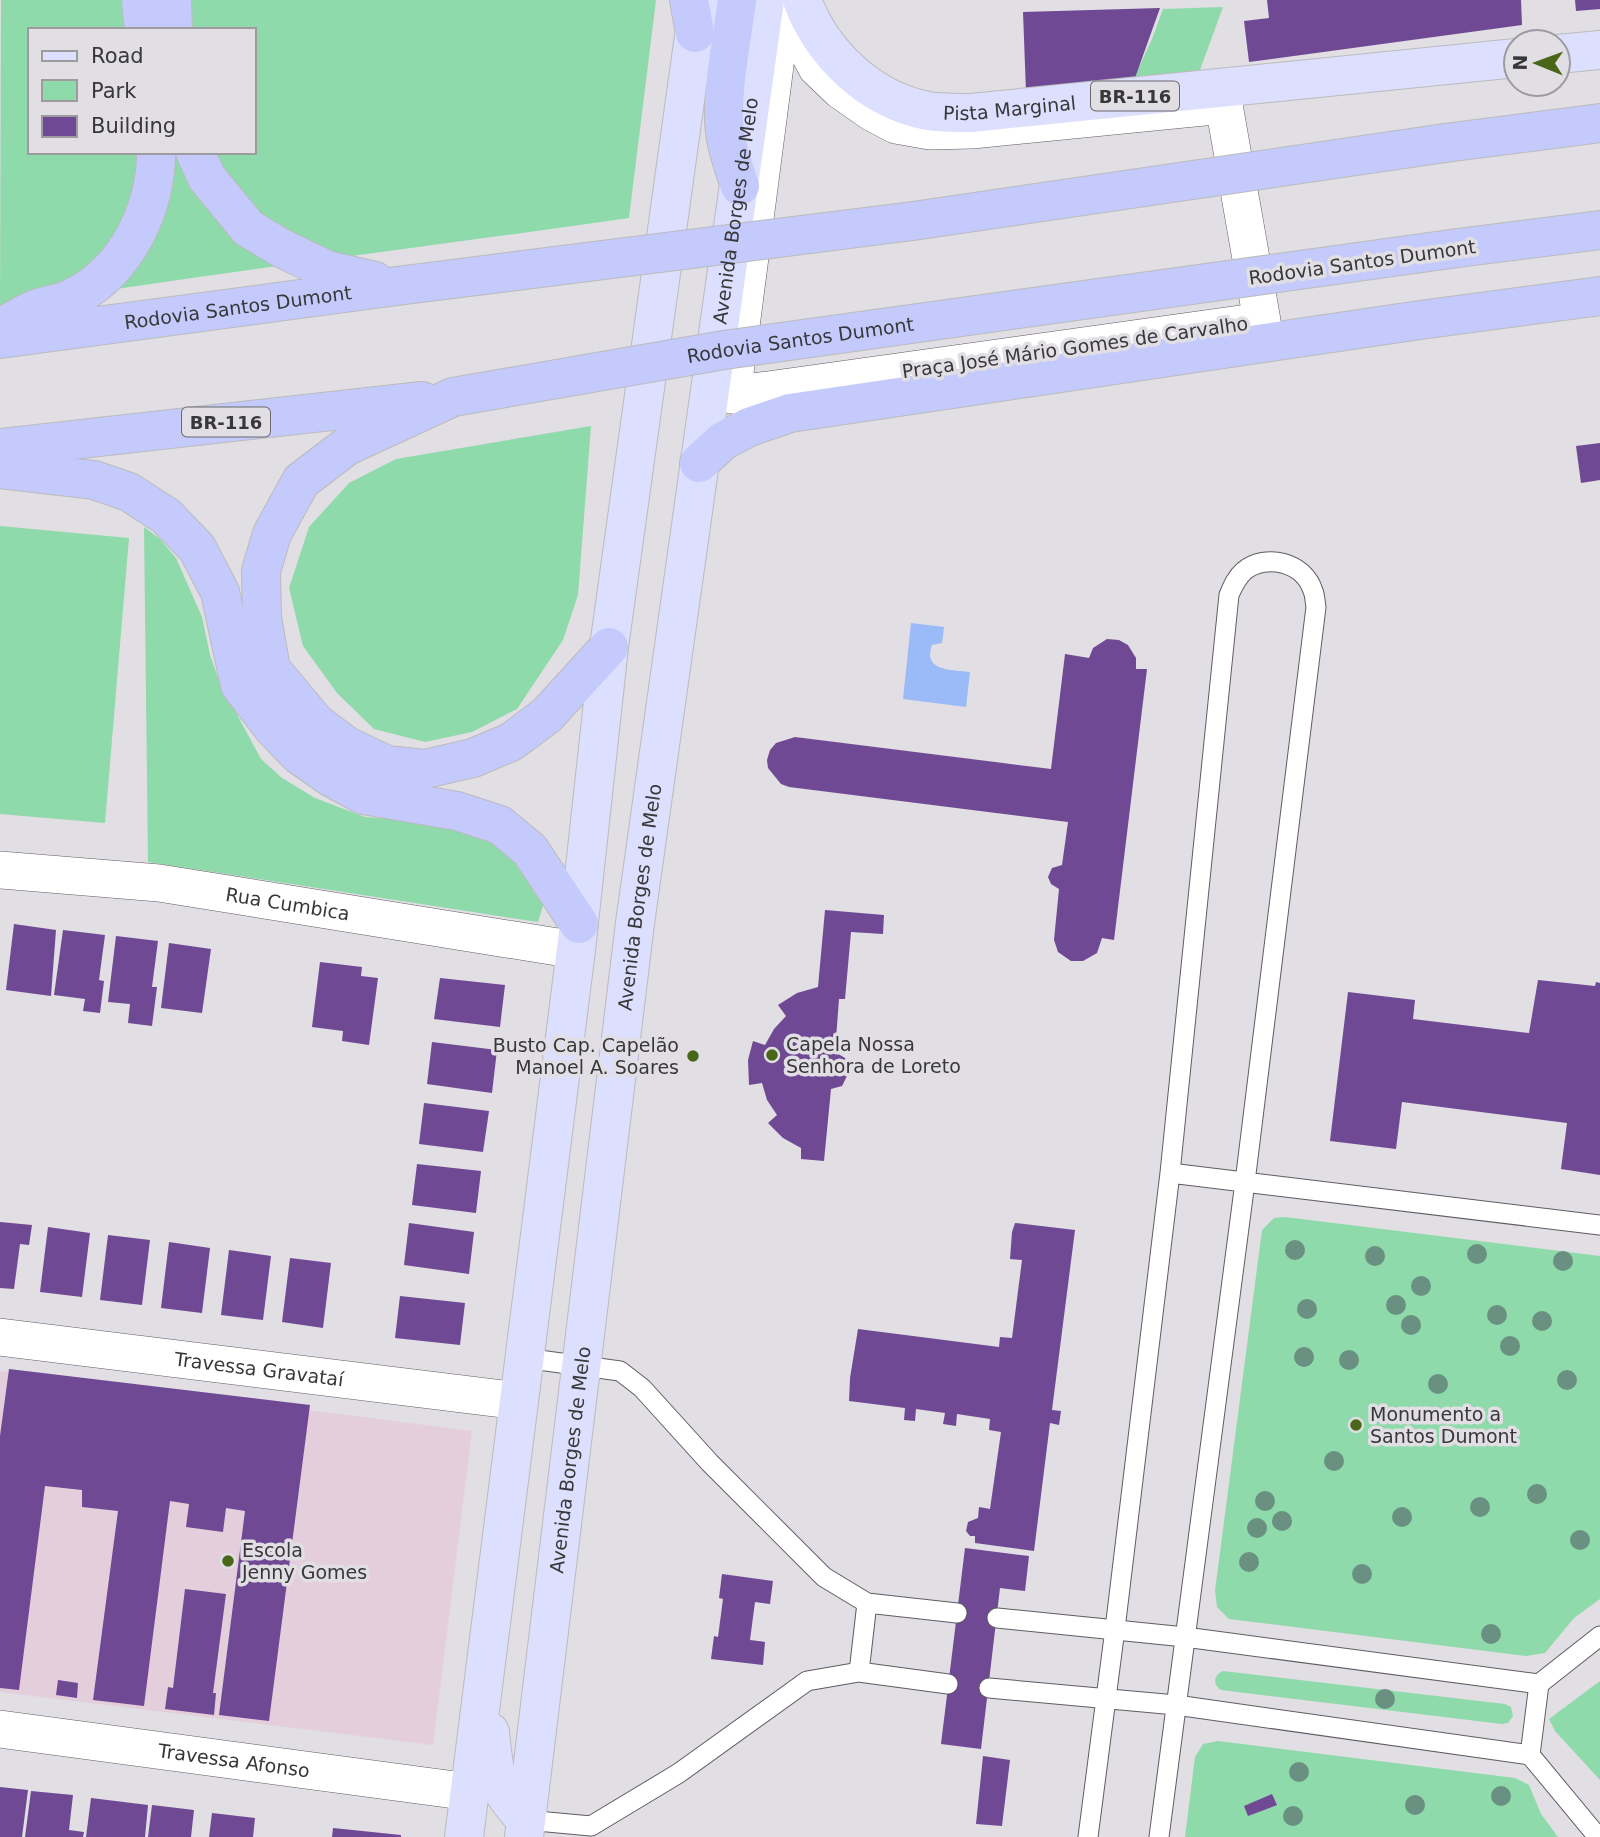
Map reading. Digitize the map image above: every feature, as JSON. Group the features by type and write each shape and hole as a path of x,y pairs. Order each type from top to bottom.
{"highway":[{"path":"141,0 144,28"},
{"path":"172,0 173,28"},
{"path":"737,0 724,123 728,150 740,186"},
{"name":"Rodovia Santos Dumont","path":"0,339 397,286 913,222 1445,143 1600,123"},
{"path":"0,328 34,310 71,299 113,270 141,224 156,175 156,154"},
{"path":"196,154 207,178 248,228 281,248 327,270 397,286"},
{"name":"Rodovia Santos Dumont","path":"0,449 453,397 724,351 1600,230"},
{"path":"699,463 723,441 749,427 790,413 1600,296"},
{"path":"453,397 347,446 301,481 272,534 244,620 240,685 273,728 299,755 332,778 364,795 457,811 500,825 530,850 577,937"},
{"path":"0,469 94,480 129,492 166,516 197,548 220,592 244,620 271,669 316,723 347,746 387,765 425,769 473,758 511,743 547,715 609,648"}],"main road":[{"name":"Avenida Borges de Melo","path":"525,1829 635,923 699,463 740,186 783,1"},
{"name":"Pista Marginal","path":"783,1 809,19 850,72 870,88 903,104 929,111 971,113 1502,59"},
{"path":"464,1837 577,937 609,648 694,8"},
{"path":"1572,53 1600,50"},
{"path":"485,1670 493,1760 498,1782 525,1829"}],"street":[{"name":"Praça José Mário Gomes de Carvalho","path":"783,1 817,68 840,90 896,125 930,131 972,130 1224,105 1262,321 732,395 783,1"},
{"name":"Rua Cumbica","path":"0,870 159,883 577,937"},
{"name":"Travessa Gravataí","path":"0,1337 519,1401"},
{"name":"Travessa Afonso","path":"0,1729 470,1792"}],"lane":[{"path":"1088,1837 1170,1173 1229,595 1235,581 1245,570 1258,563 1273,561 1286,563 1307,579 1314,591 1316,607 1245,1182 1159,1837"},
{"path":"1170,1173 1600,1225"},
{"path":"524,1358 620,1371 642,1388 710,1463 824,1577 867,1603 957,1614"},
{"path":"859,1672 867,1603"},
{"path":"997,1618 1185,1637 1539,1684"},
{"path":"1530,1755 1539,1684 1600,1636"},
{"path":"525,1829 592,1826 678,1773 807,1681 859,1672 948,1684"},
{"path":"989,1688 1176,1705 1530,1755 1598,1837"}],"shaded area":[{"name":"Escola Jenny Gomes","path":"0,1371 472,1431 433,1745 0,1692"}],"green space":[{"path":"1,0 124,0 126,28 28,28 28,154 256,154 256,28 192,28 189,0 656,0 629,218 0,307"},
{"path":"1223,7 1200,70 1134,78 1163,9"},
{"path":"591,426 578,595 563,640 517,709 472,732 425,742 374,729 337,693 303,646 289,588 309,527 349,483 396,459"},
{"path":"0,526 129,538 105,823 0,814"},
{"path":"144,527 160,539 176,558 202,617 210,655 220,683 261,759 282,778 315,798 365,817 450,827 506,849 545,899 538,922 148,862"},
{"path":"1285,1217 1600,1256 1600,1599 1574,1618 1545,1653 1526,1656 1229,1619 1217,1607 1215,1591 1262,1230 1274,1218"},
{"path":"1223,1671 1505,1704 1511,1707 1513,1716 1508,1723 1502,1724 1221,1690 1215,1680"},
{"path":"1600,1681 1600,1780 1555,1731 1549,1719"},
{"path":"1218,1741 1515,1778 1529,1785 1541,1814 1558,1837 1185,1837 1195,1757 1203,1744"}],"water":[{"path":"911,623 944,627 942,643 932,645 931,660 940,667 970,672 966,707 903,699"}],"building":[{"path":"1267,0 1521,0 1522,25 1249,62 1244,21 1269,18"},
{"path":"1575,0 1600,0 1600,9 1576,11"},
{"path":"1160,8 1135,78 1026,92 1023,12"},
{"path":"1600,443 1600,480 1581,483 1576,446"},
{"path":"1107,639 1119,640 1128,645 1136,658 1136,669 1147,669 1114,940 1102,938 1097,953 1083,961 1071,961 1058,952 1054,940 1059,889 1051,884 1048,877 1052,868 1062,865 1068,822 789,787 781,784 768,768 770,750 776,743 795,737 1051,769 1065,654 1089,658 1093,648"},
{"path":"825,910 884,915 883,934 851,932 845,999 839,999 835,1052 845,1058 849,1064 849,1072 842,1086 831,1089 824,1161 801,1159 801,1148 783,1138 768,1123 777,1115 767,1100 762,1083 749,1085 748,1060 753,1041 765,1045 786,1016 778,1005 797,993 818,987"},
{"path":"14,924 56,930 51,996 6,990"},
{"path":"63,930 105,935 99,980 104,981 100,1013 83,1011 85,999 54,995"},
{"path":"116,936 158,941 152,987 157,987 152,1026 128,1023 130,1004 108,1002"},
{"path":"169,943 211,949 202,1013 161,1008"},
{"path":"320,962 362,967 361,976 378,978 369,1045 342,1041 343,1031 312,1027"},
{"path":"440,978 505,985 500,1027 434,1019"},
{"path":"1538,980 1595,986 1596,982 1600,983 1600,1175 1561,1169 1567,1123 1402,1102 1396,1149 1330,1141 1348,992 1415,1000 1413,1019 1529,1033"},
{"path":"432,1042 497,1050 492,1093 427,1084"},
{"path":"424,1103 489,1111 483,1152 419,1144"},
{"path":"417,1164 481,1171 476,1213 412,1205"},
{"path":"0,1222 32,1225 29,1245 20,1244 14,1289 0,1288"},
{"path":"409,1223 474,1232 469,1274 404,1265"},
{"path":"1015,1223 1075,1230 1052,1410 1061,1411 1059,1425 1050,1423 1034,1551 975,1543 975,1536 970,1536 966,1531 968,1522 978,1518 979,1507 990,1509 1001,1432 989,1430 990,1419 957,1414 956,1426 943,1424 945,1413 916,1409 915,1421 904,1420 905,1408 849,1401 858,1329 999,1347 1000,1337 1012,1338 1022,1260 1010,1259"},
{"path":"48,1227 90,1233 82,1297 40,1292"},
{"path":"108,1235 150,1240 142,1305 100,1300"},
{"path":"169,1242 210,1248 202,1313 161,1308"},
{"path":"229,1250 271,1256 263,1320 221,1315"},
{"path":"290,1258 331,1263 323,1328 282,1322"},
{"path":"400,1296 465,1303 460,1345 395,1338"},
{"path":"9,1369 310,1405 269,1721 219,1715 245,1511 226,1508 223,1532 186,1527 189,1504 170,1501 144,1706 93,1700 118,1511 82,1507 82,1490 45,1486 19,1690 0,1688 0,1436"},
{"path":"965,1548 1029,1556 1025,1591 1000,1588 981,1749 941,1744"},
{"path":"722,1574 773,1581 770,1604 755,1602 750,1640 765,1642 763,1665 711,1659 714,1636 718,1637 723,1599 719,1598"},
{"path":"185,1589 226,1594 213,1693 216,1693 214,1715 165,1709 168,1687 173,1688"},
{"path":"58,1680 78,1683 77,1698 56,1695"},
{"path":"983,1756 1010,1760 1002,1826 976,1824"},
{"path":"0,1787 28,1790 22,1837 0,1837"},
{"path":"31,1791 73,1795 69,1830 84,1832 83,1837 25,1837"},
{"path":"1272,1794 1277,1805 1248,1816 1244,1806"},
{"path":"91,1798 148,1805 145,1837 86,1837"},
{"path":"152,1805 194,1810 191,1837 148,1837"},
{"path":"212,1813 255,1818 253,1837 209,1837"},
{"path":"333,1828 401,1835 401,1837 332,1837"}],"place":[{"name":"Capela Nossa Senhora de Loreto","path":"772,1055"},
{"name":"Busto Cap. Capelão Manoel A. Soares","path":"693,1056"},
{"name":"Monumento a Santos Dumont","path":"1356,1425"},
{"name":"Escola Jenny Gomes","path":"228,1561"}]}
